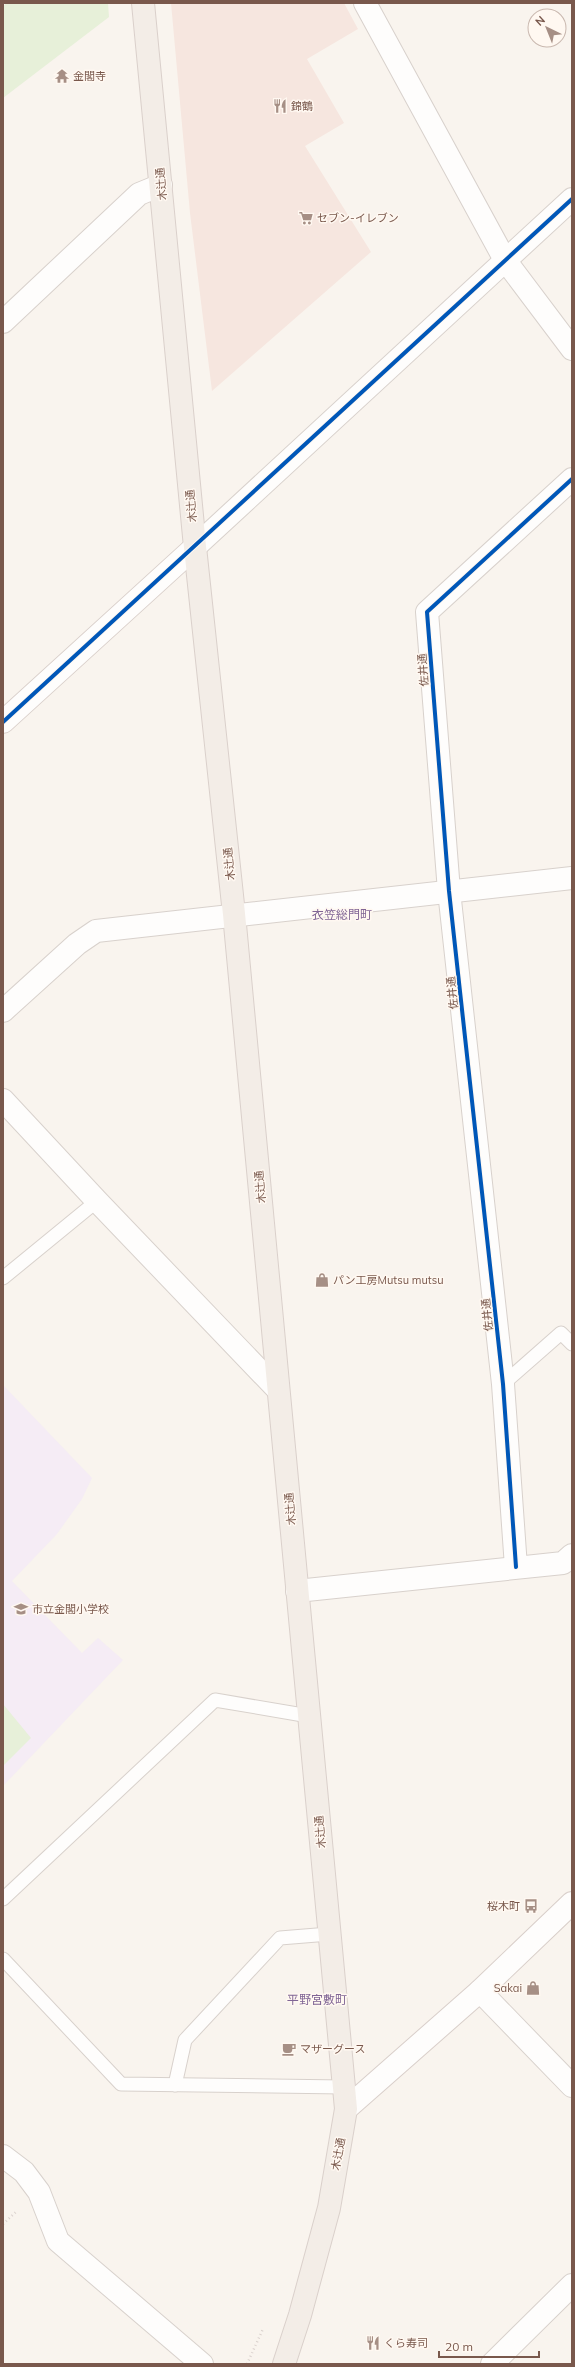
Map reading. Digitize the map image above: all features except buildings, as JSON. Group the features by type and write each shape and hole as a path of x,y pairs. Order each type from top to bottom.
{"main road":[{"name":"木辻通","path":"143,3 195,547 234,914 346,2109 329,2208 300,2315 284,2364"}],"street":[{"path":"365,3 505,260 572,350"},
{"path":"3,322 139,194 161,186"},
{"path":"3,722 572,199"},
{"name":"佐井通","path":"516,1567 503,1384 450,891 428,612 572,479"},
{"path":"3,1011 77,944 96,930 572,878"},
{"path":"3,1100 97,1201 278,1390"},
{"path":"297,1591 516,1567 569,1563"},
{"path":"346,2109 480,1991 572,1903"},
{"path":"480,1991 572,2086"},
{"path":"3,2156 24,2172 39,2192 58,2241 202,2364"},
{"path":"492,2364 572,2286"}],"lane":[{"path":"3,1278 97,1201"},
{"path":"503,1384 562,1333 572,1344"},
{"path":"3,1899 215,1700 309,1716"},
{"path":"175,2085 185,2040 280,1938 329,1934"},
{"path":"3,1959 121,2084 344,2087"}],"shaded area":[{"path":"171,3 344,3 358,29 307,59 344,123 305,146 371,252 212,391 190,213"},
{"name":"市立金閣小学校","path":"3,1385 92,1478 82,1499 57,1534 12,1581 82,1653 98,1638 123,1660 3,1786"}],"green space":[{"path":"6,3 108,3 109,17 3,98 3,7"},
{"path":"3,1704 31,1738 3,1766"}],"cycle path":[{"path":"3,722 572,199"},
{"path":"516,1567 503,1384 449,891 427,612 572,479"}],"place":[{"name":"金閣寺","path":"62,76"},
{"name":"錦鶴","path":"280,106"},
{"name":"セブン-イレブン","path":"306,218"},
{"name":"パン工房Mutsu mutsu","path":"322,1280"},
{"name":"市立金閣小学校","path":"21,1609"},
{"name":"桜木町","path":"531,1906"},
{"name":"Sakai","path":"533,1988"},
{"name":"マザーグース","path":"289,2049"},
{"name":"くら寿司","path":"373,2343"}],"district":[{"name":"衣笠総門町","path":"342,914"},
{"name":"平野宮敷町","path":"317,1999"}]}
